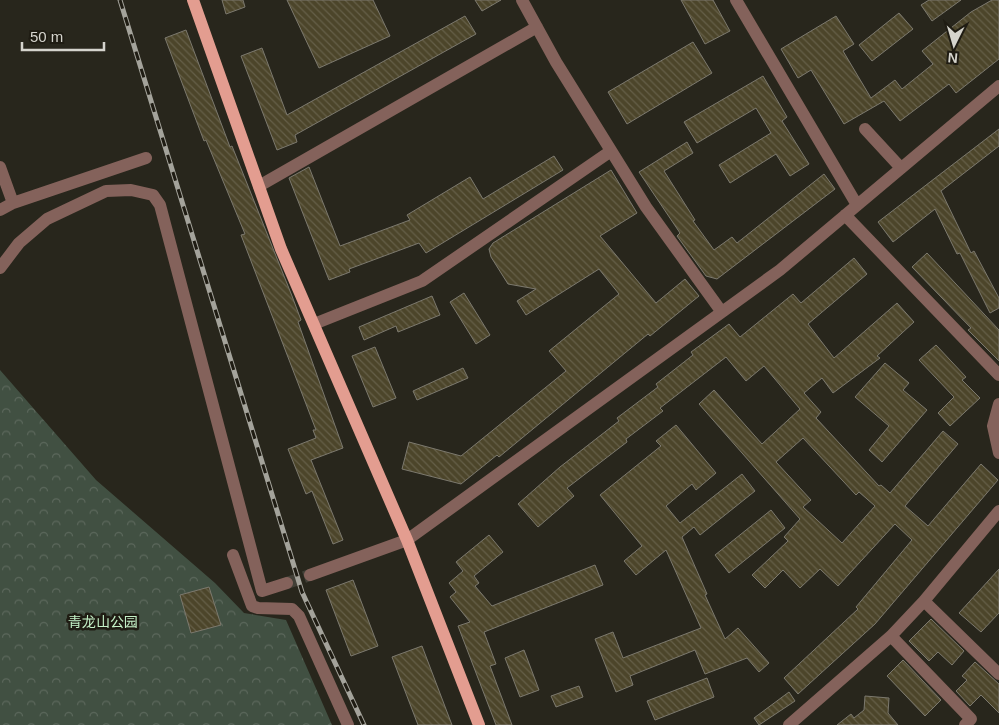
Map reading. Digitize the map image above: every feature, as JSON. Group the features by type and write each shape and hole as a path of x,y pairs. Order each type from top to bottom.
{"main road":[{"path":"193,0 282,249 407,540 479,725"}],"street":[{"path":"522,0 556,62 646,206 721,311"},
{"path":"736,0 857,205"},
{"path":"259,186 537,27"},
{"path":"310,575 407,540 780,270 999,86"},
{"path":"865,129 901,168"},
{"path":"314,324 422,281 611,151"},
{"path":"0,210 14,203 146,158"},
{"path":"0,167 14,203"},
{"path":"0,268 19,243 47,219 106,191 131,190 153,194 162,215 262,591 287,583"},
{"path":"845,215 999,375"},
{"path":"999,404 993,426 999,453"},
{"path":"789,725 891,636 924,601 999,511"},
{"path":"233,555 252,606 258,608 292,609 298,616 348,725"},
{"path":"924,601 999,674"},
{"path":"891,636 971,719 965,725"}],"green space":[{"name":"青龙山公园","path":"0,370 96,480 215,583 244,613 286,620 332,725 0,725"}],"building":[{"path":"222,0 243,0 245,7 226,14"},
{"path":"287,0 373,0 390,36 319,68"},
{"path":"475,0 501,0 482,11"},
{"path":"681,0 713,0 730,31 705,44"},
{"path":"929,0 961,0 932,21 921,5"},
{"path":"992,0 999,0 999,59 956,93 949,84 900,121 884,101 844,124 811,70 798,78 781,49 836,16 854,44 843,51 871,98 895,80 902,89 933,64 922,51 971,12"},
{"path":"899,13 913,29 872,61 859,45"},
{"path":"465,16 476,34 295,135 297,142 277,150 241,56 262,48 287,115"},
{"path":"186,30 230,147 232,146 292,296 301,320 298,322 343,448 311,460 343,540 333,544 312,491 306,494 288,449 316,438 313,430 316,430 241,235 245,234 206,140 204,141 165,38"},
{"path":"693,42 712,73 627,124 608,92"},
{"path":"763,76 787,117 782,121 809,164 790,176 776,154 730,183 719,165 771,133 756,108 697,143 684,122"},
{"path":"999,129 999,146 941,191 971,253 974,251 999,298 999,308 990,313 960,253 957,254 935,209 893,242 878,222"},
{"path":"687,142 693,153 664,171 695,220 693,221 714,250 732,237 737,243 824,174 835,189 717,279 706,276 677,236 680,233 639,172"},
{"path":"554,156 563,170 426,253 419,243 349,269 350,272 329,280 289,178 309,167 340,246 410,220 407,215 470,177 483,199"},
{"path":"611,170 637,213 600,236 656,303 685,279 699,296 650,336 648,334 499,457 497,455 461,484 402,469 409,442 461,456 566,371 549,351 619,294 599,269 526,315 517,301 536,289 508,284 491,257 489,249 493,243"},
{"path":"927,253 999,330 999,361 968,330 971,328 912,267"},
{"path":"854,258 867,274 808,324 834,358 897,303 914,322 877,356 880,358 833,393 822,378 804,393 821,412 816,418 879,486 881,485 890,493 943,431 958,444 905,506 928,526 981,464 998,480 875,624 798,694 784,678 858,609 856,607 912,540 895,524 838,586 820,569 800,588 783,570 765,588 752,575 788,541 784,537 800,519 699,404 714,390 762,444 800,409 764,366 746,381 726,357 660,408 663,411 626,439 627,442 567,488 574,496 538,527 518,504 560,467 619,421 617,418 658,387 656,384 693,355 691,352 729,324 740,337 793,294 801,303","holes":["803,438 856,495 859,492 875,506 842,543 803,507 811,500 776,462"]},
{"path":"464,293 490,335 476,344 450,302"},
{"path":"432,296 440,315 398,332 396,326 364,340 359,327"},
{"path":"936,345 966,377 962,380 980,398 950,426 938,413 954,397 919,360"},
{"path":"375,347 396,398 373,407 352,356"},
{"path":"885,363 909,383 903,390 927,410 882,462 869,450 889,426 855,397"},
{"path":"463,368 468,378 417,400 413,391"},
{"path":"676,425 716,473 696,490 692,484 666,506 680,523 742,474 755,491 700,535 694,527 682,537 725,639 738,628 769,663 759,672 747,658 705,674 695,650 630,676 633,685 616,692 595,639 613,632 623,658 701,628 666,550 636,575 624,561 642,546 600,495 661,446 656,441"},
{"path":"771,510 785,528 729,573 715,555"},
{"path":"489,535 503,552 474,576 479,583 475,586 492,606 595,565 603,585 484,632 496,664 490,666 512,725 496,725 458,626 470,622 450,597 456,592 449,583 463,571 456,562"},
{"path":"999,569 999,613 981,632 959,613"},
{"path":"353,580 378,646 351,656 326,590"},
{"path":"209,587 221,625 191,633 180,595"},
{"path":"931,619 964,651 952,665 938,652 929,661 909,641"},
{"path":"422,646 452,725 418,725 392,657"},
{"path":"524,650 539,690 520,697 505,658"},
{"path":"903,660 941,700 925,716 887,676"},
{"path":"975,662 999,684 999,713 981,695 970,706 956,691 967,680 962,676"},
{"path":"707,678 714,697 655,720 647,701"},
{"path":"579,686 583,697 556,707 551,696"},
{"path":"789,692 795,701 759,725 754,718"},
{"path":"865,696 889,698 888,713 898,725 837,725 851,714 854,718 864,710"}],"tunnel":[{"path":"287,583 310,575"}],"railway":[{"path":"120,0 302,592 364,725"}]}
